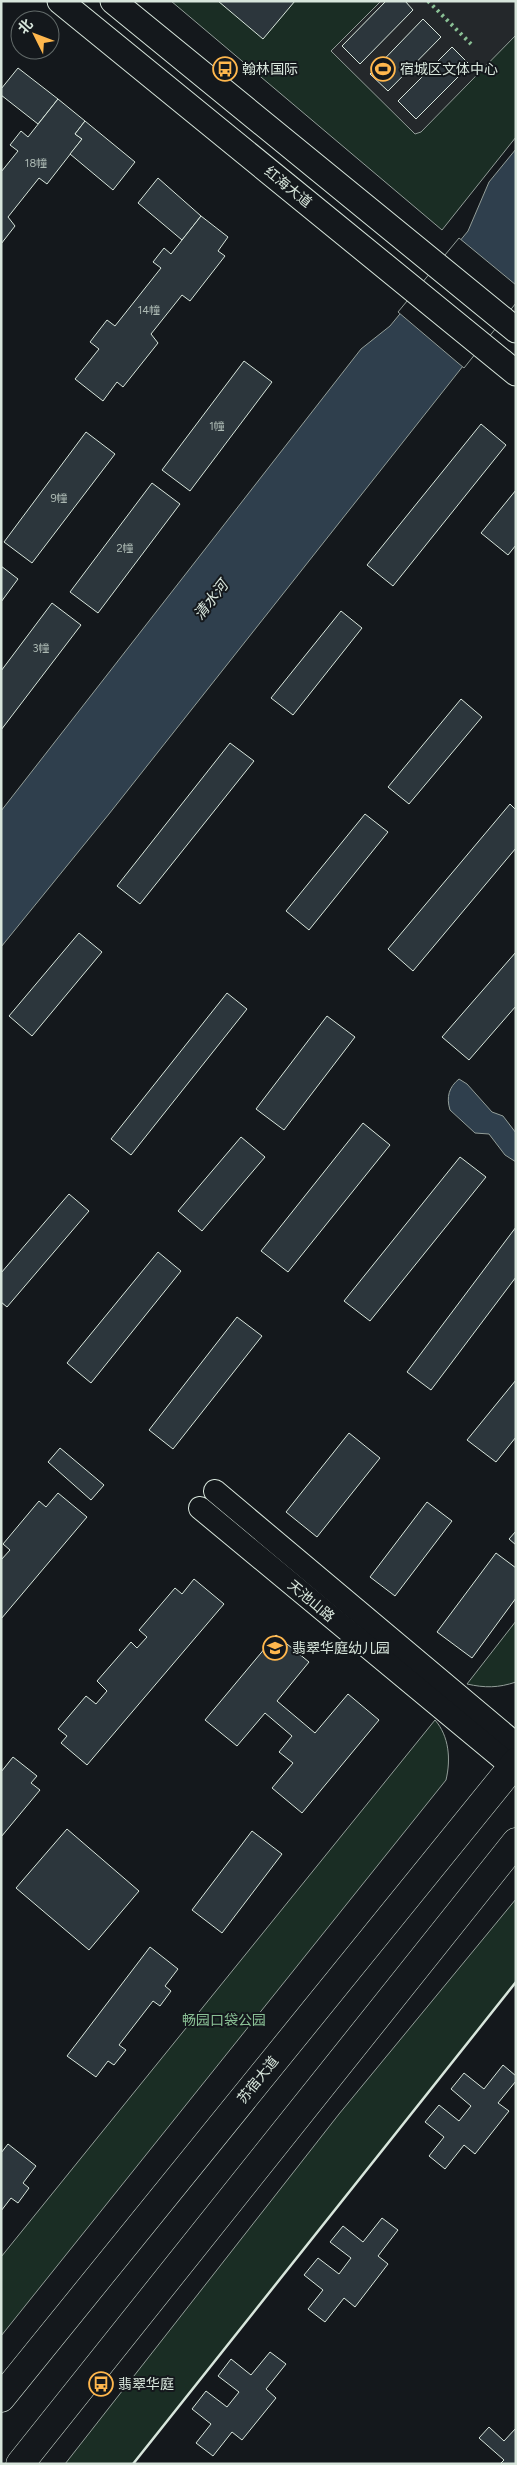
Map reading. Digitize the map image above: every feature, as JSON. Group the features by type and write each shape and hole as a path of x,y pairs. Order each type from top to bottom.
{"main road":[{"name":"红海大道","path":"60,1 516,373"},
{"path":"113,1 516,330"},
{"name":"苏宿大道","path":"1,2398 515,1760"},
{"path":"20,2464 516,1842"}],"street":[{"path":"214,1491 515,1760"},
{"name":"天池山路","path":"200,1508 515,1760"}],"green space":[{"name":"宿城区文体中心","path":"171,1 516,1 516,137 442,230"},
{"path":"516,1621 516,1682 492,1687 467,1684"},
{"name":"畅园口袋公园","path":"435,1720 440,1726 448,1748 446,1780 1,2336 1,2257"},
{"path":"516,1899 516,1982 133,2464 65,2464 339,2114"}],"shaded area":[{"path":"381,1 516,1 516,35 421,132 415,134 331,51"}],"water":[{"name":"清水河","path":"516,149 516,299 109,814 1,947 1,811 361,349 390,326 468,231 489,182"},
{"path":"459,1079 467,1084 492,1112 503,1116 516,1133 516,1162 505,1155 489,1134 475,1133 450,1110 449,1093"}],"pier":[{"path":"459,238 516,285 516,303 464,368 398,312"}],"building":[{"path":"218,1 295,1 263,39"},
{"path":"386,1 405,1 413,10 360,64 342,46"},
{"path":"423,19 441,37 388,91 370,74"},
{"path":"452,47 470,65 416,119 398,101"},
{"path":"18,68 58,99 38,124 1,95 1,89"},
{"path":"58,99 85,121 75,134 82,139 47,184 39,178 8,217 15,226 1,244 1,172 18,151 10,145 21,131 28,137"},
{"path":"85,121 135,162 113,190 70,154 82,139 75,134"},
{"path":"158,178 201,216 182,240 138,203"},
{"path":"201,216 228,237 218,251 225,256 190,301 182,295 151,334 158,343 123,387 117,382 103,401 75,379 99,349 90,342 107,320 115,326 161,268 153,262 164,248 171,254"},
{"path":"244,361 272,382 190,491 162,470"},
{"path":"481,424 506,445 393,586 367,565"},
{"path":"86,432 115,454 32,563 4,542"},
{"path":"152,483 180,504 98,613 70,592"},
{"path":"516,490 516,545 508,555 481,533"},
{"path":"1,566 18,579 1,602"},
{"path":"52,603 81,625 1,730 1,671"},
{"path":"341,611 362,628 293,715 271,698"},
{"path":"461,699 482,717 409,804 388,787"},
{"path":"230,743 254,761 140,904 117,886"},
{"path":"510,804 516,810 516,848 413,971 388,949"},
{"path":"365,814 388,832 309,930 286,911"},
{"path":"79,933 102,952 32,1036 9,1016"},
{"path":"516,952 516,1006 469,1060 442,1037"},
{"path":"227,993 247,1009 131,1155 111,1139"},
{"path":"327,1016 355,1037 284,1130 256,1109"},
{"path":"363,1123 390,1145 288,1272 261,1251"},
{"path":"241,1137 265,1157 202,1231 178,1211"},
{"path":"460,1157 486,1177 370,1321 344,1301"},
{"path":"69,1194 89,1211 7,1307 1,1302 1,1273"},
{"path":"516,1227 516,1277 431,1390 407,1372"},
{"path":"158,1252 181,1271 91,1383 67,1363"},
{"path":"237,1317 262,1336 173,1449 149,1430"},
{"path":"516,1380 516,1437 496,1462 467,1440"},
{"path":"349,1433 380,1458 317,1537 286,1512"},
{"path":"60,1448 104,1485 91,1500 48,1462"},
{"path":"58,1493 87,1517 1,1619 1,1560 10,1550 3,1544 39,1501 46,1507"},
{"path":"427,1502 452,1521 395,1596 370,1577"},
{"path":"516,1531 516,1545 509,1539"},
{"path":"496,1553 516,1568 516,1598 472,1658 437,1632"},
{"path":"194,1579 224,1604 87,1765 61,1743 67,1736 58,1729 86,1696 96,1704 107,1691 97,1681 131,1642 137,1648 147,1637 139,1630 175,1588 182,1594"},
{"path":"276,1635 309,1662 277,1701 315,1733 348,1694 379,1720 302,1813 272,1788 293,1763 279,1752 292,1736 265,1713 237,1746 205,1720"},
{"path":"13,1757 37,1776 31,1783 40,1790 1,1837 1,1772"},
{"path":"67,1829 139,1891 89,1950 16,1888"},
{"path":"252,1831 282,1854 222,1933 192,1910"},
{"path":"150,1947 178,1969 165,1986 171,1991 160,2006 153,2001 119,2045 126,2050 114,2065 108,2061 96,2077 67,2056"},
{"path":"503,2065 516,2076 516,2081 498,2103 509,2111 475,2154 464,2145 445,2169 429,2156 444,2137 425,2122 439,2105 459,2121 471,2106 451,2089 464,2073 484,2089"},
{"path":"8,2144 36,2166 23,2183 29,2188 18,2203 11,2198 1,2211 1,2153"},
{"path":"382,2218 398,2230 378,2256 388,2264 355,2307 344,2298 325,2322 308,2309 323,2290 304,2275 318,2258 339,2274 351,2258 330,2242 343,2226 363,2242"},
{"path":"270,2352 286,2364 266,2389 276,2398 242,2440 232,2432 213,2456 196,2443 211,2424 192,2409 206,2391 227,2407 239,2392 218,2376 231,2359 251,2375"},
{"path":"489,2427 504,2441 516,2428 516,2464 500,2464 504,2460 479,2438"}],"hedge":[{"path":"428,1 471,44"}],"wall":[{"path":"133,2464 516,1982"}],"place":[{"name":"翰林国际","path":"225,69"},
{"name":"宿城区文体中心","path":"383,69"},
{"name":"翡翠华庭幼儿园","path":"275,1648"},
{"name":"翡翠华庭","path":"101,2384"}]}
